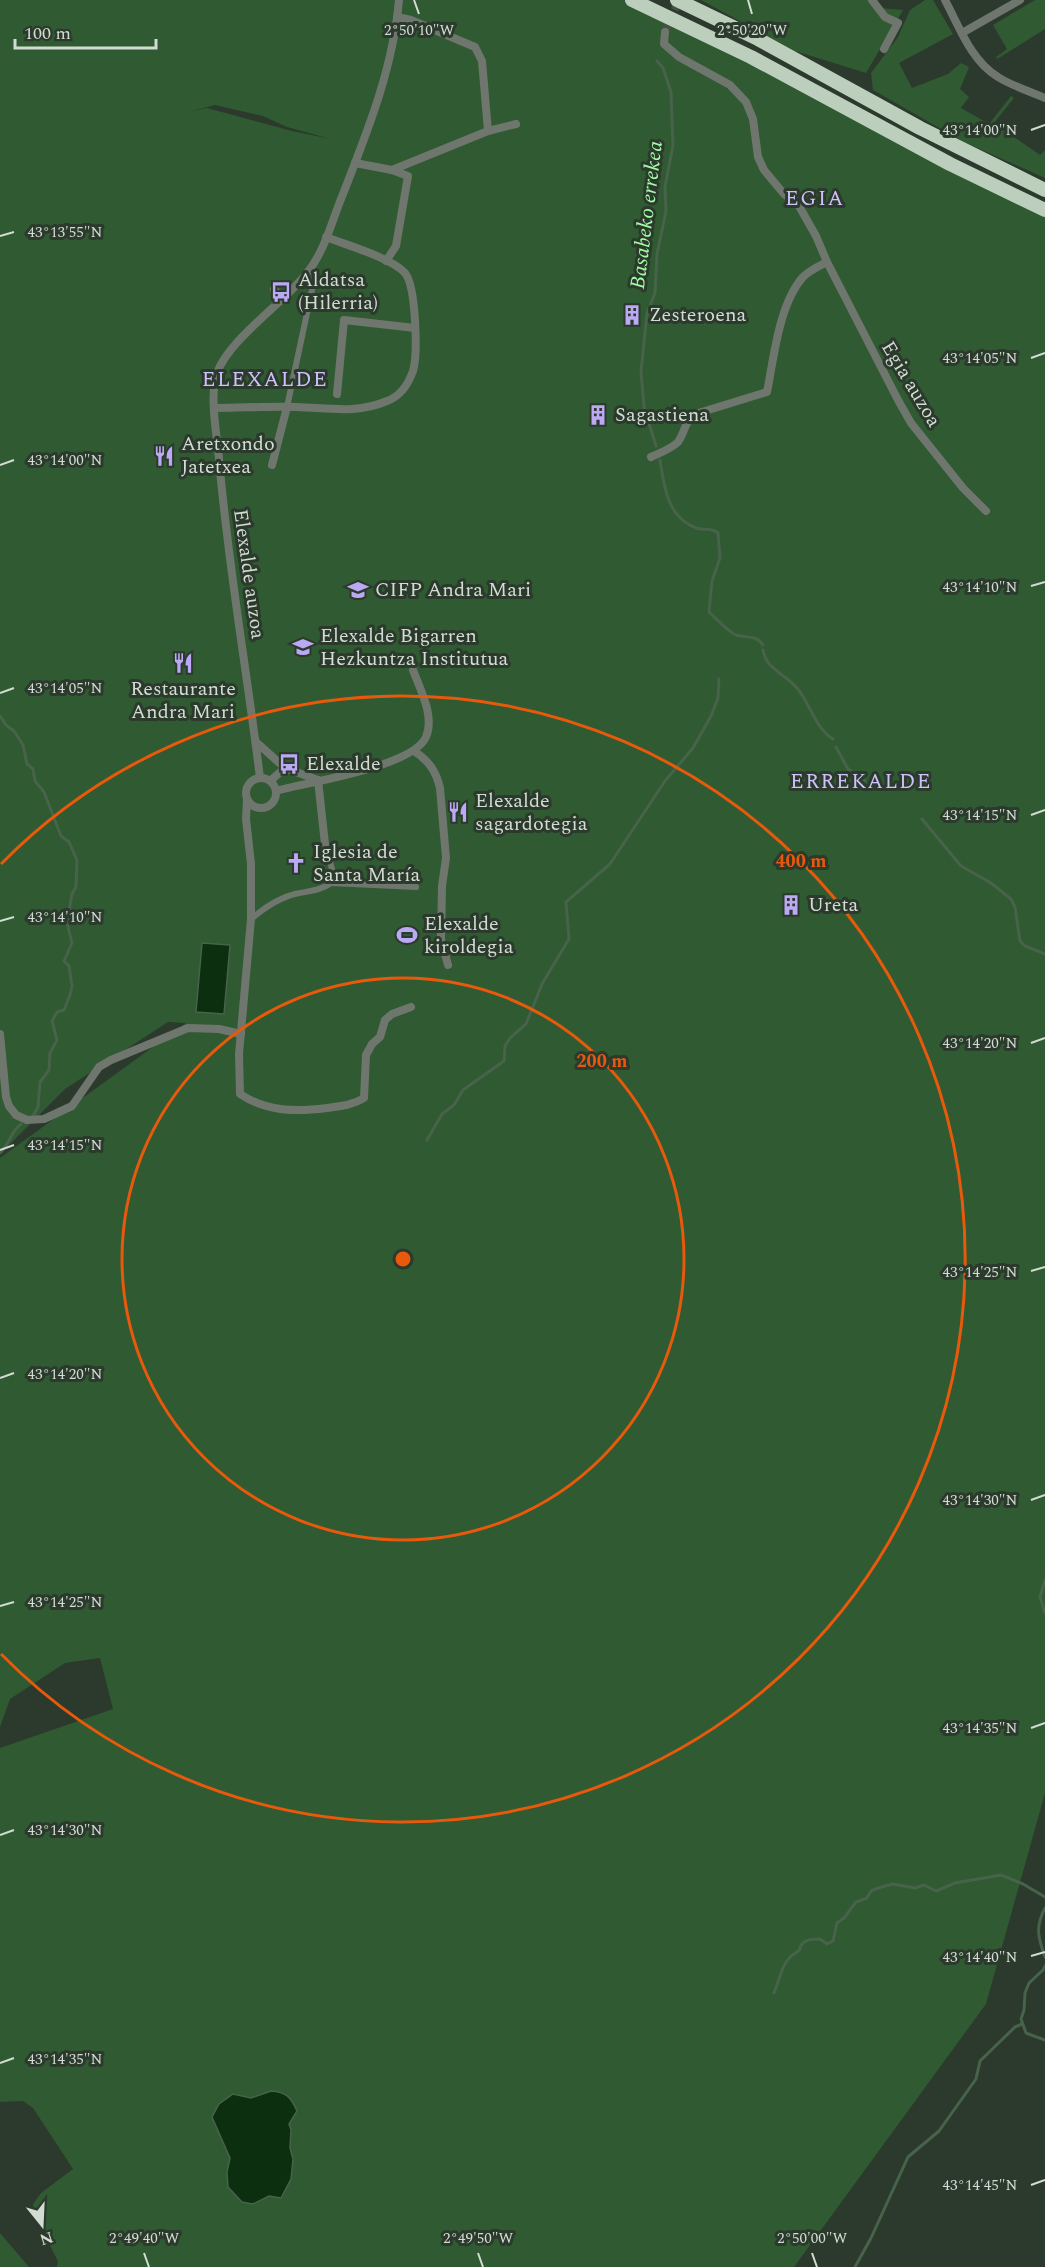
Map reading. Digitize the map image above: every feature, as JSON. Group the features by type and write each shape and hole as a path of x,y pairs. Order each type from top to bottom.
{"highway":[{"path":"632,0 751,57 950,164 1045,210"},
{"path":"677,0 758,39 920,128 1045,190"}],"street":[{"name":"Elexalde auzoa","path":"260,778 225,528 214,408 216,374 230,351 306,275 315,263 355,163 391,56 399,0"},
{"path":"872,0 885,17 898,23 884,49"},
{"path":"945,0 983,66 997,76 1045,98"},
{"path":"962,33 1020,0"},
{"path":"397,17 411,20 475,46 482,61 488,130"},
{"name":"Egia auzoa","path":"665,32 664,44 679,57 730,85 746,102 753,118 758,157 764,170 784,194 799,206 874,355 912,423 963,488 986,511"},
{"path":"392,170 488,130 516,124"},
{"path":"386,261 396,246 412,162"},
{"path":"355,163 392,170 408,176"},
{"path":"214,408 287,407 357,410 394,399 402,392 412,374 416,353 411,283 401,269 326,237"},
{"path":"651,457 667,450 678,441 692,415 767,392 785,308 794,290 809,272 827,262"},
{"path":"272,465 313,285 306,275"},
{"path":"274,289 282,299"},
{"path":"337,394 344,320 415,328"},
{"path":"276,791 362,771 414,751 426,736 428,717 412,670"},
{"path":"255,742 285,768 318,780"},
{"path":"414,751 431,764 438,777 440,788 446,858 442,886 441,939 448,965"},
{"path":"270,781 285,768"},
{"path":"247,799 258,808 267,807 274,800 276,791 270,781 260,778 248,785 247,799 246,819 251,864 251,919 241,1034 240,1094 249,1100 284,1111 304,1111 345,1105 364,1098 366,1055 372,1044 380,1037 385,1020 392,1014 411,1007"},
{"path":"318,780 325,844 332,869 331,883"},
{"path":"251,919 266,906 285,897 324,888 331,883 416,887"},
{"path":"0,1034 6,1097 16,1115 27,1120 44,1119 72,1106 99,1068 188,1028 202,1027 241,1034"}],"shaded area":[{"path":"0,0 632,0 1045,209 1045,1793 986,2004 794,2267 57,2267 58,2261 36,2219 33,2204 41,2193 73,2169 33,2108 23,2101 0,2102 0,1748 113,1709 100,1658 65,1663 10,1699 0,1727 0,1158 186,1023 168,1022 65,1089 0,1154","holes":["215,105 263,116 287,127 331,139 207,108 189,112","271,2091 291,2130 290,2148 293,2159 268,2196 253,2204 227,2172 230,2158 212,2117 233,2094 251,2098"]},
{"path":"701,0 870,0 879,8 903,10 866,73 795,51"},
{"path":"925,0 933,0 953,34 899,63 912,88 948,74 961,63 969,67 960,89 969,97 961,108 989,124 1011,96 1014,98 994,123 1040,155 1045,150 1045,178 964,142 873,90 871,73 898,37 910,10"},
{"path":"1035,0 1045,0 1045,29 997,59 996,57 1007,49 993,25"},
{"path":"202,943 230,945 224,1014 196,1012"},
{"path":"271,2091 287,2096 297,2111 289,2124 293,2159 291,2179 281,2198 269,2196 253,2204 242,2202 228,2187 227,2172 230,2158 212,2117 219,2104 233,2094 251,2098"},
{"path":"0,2233 29,2267 0,2267"}],"waterway":[{"name":"Basabeko errekea","path":"656,446 644,407 641,372 647,313 655,293 657,254 666,211 665,187 673,145 671,92 663,68 657,61"},
{"name":"Basabeko errekea","path":"660,460 663,480 673,509 686,523 718,533 720,558 712,581 709,612 725,628 736,635 754,638 763,645"},
{"name":"Basabeko errekea","path":"763,650 768,662 797,688 817,722 833,739"},
{"path":"427,1140 442,1114 454,1105 463,1090 504,1061 505,1046 510,1038 526,1024 542,984 569,939 566,902 610,864 665,781 693,748 718,698 719,679"},
{"path":"0,716 23,745 27,764 33,769 35,781 44,792 61,836 69,842 77,860 76,887 72,894 67,923 72,943 64,961 69,966 72,986 64,1010 57,1012 52,1021 57,1040 50,1053 49,1070 40,1082 38,1107 33,1116"},
{"name":"Basabeko errekea","path":"836,747 848,769 865,781"},
{"name":"Basabeko errekea","path":"922,819 961,866 991,883 1011,899 1015,907 1020,941 1025,946 1045,954"},
{"path":"0,1153 21,1124"},
{"name":"Basabeko errekea","path":"1045,1580 1040,1597 1045,1613"},
{"path":"774,1993 782,1970 802,1944 806,1941 820,1939 827,1944 833,1941 837,1923 844,1918 856,1902 867,1898 871,1891 878,1888 893,1884 915,1888 924,1885 936,1891 955,1883 1001,1875 1045,1897"},
{"name":"Basabeko errekea","path":"1045,1908 1039,1932 1045,1957"},
{"name":"Basabeko errekea","path":"1045,1966 1029,1983 1021,2019 1026,2033 1045,2040"},
{"path":"855,2267 871,2238 908,2157 939,2131 976,2079 980,2061 1015,2027 1022,2024"}],"tunnel":[{"path":"665,32 679,0"}],"place":[{"name":"Aldatsa (Hilerria)","path":"281,292"},
{"name":"Zesteroena","path":"632,315"},
{"name":"Sagastiena","path":"598,415"},
{"name":"Aretxondo Jatetxea","path":"164,456"},
{"name":"CIFP Andra Mari","path":"358,590"},
{"name":"Elexalde Bigarren Hezkuntza Institutua","path":"303,647"},
{"name":"Restaurante Andra Mari","path":"183,663"},
{"name":"Elexalde","path":"289,764"},
{"name":"Elexalde sagardotegia","path":"458,812"},
{"name":"Iglesia de Santa María","path":"296,863"},
{"name":"Ureta","path":"791,905"},
{"name":"Elexalde kiroldegia","path":"407,935"}],"district":[{"name":"EGIA","path":"815,199"},
{"name":"ELEXALDE","path":"265,380"},
{"name":"ERREKALDE","path":"861,782"}]}
